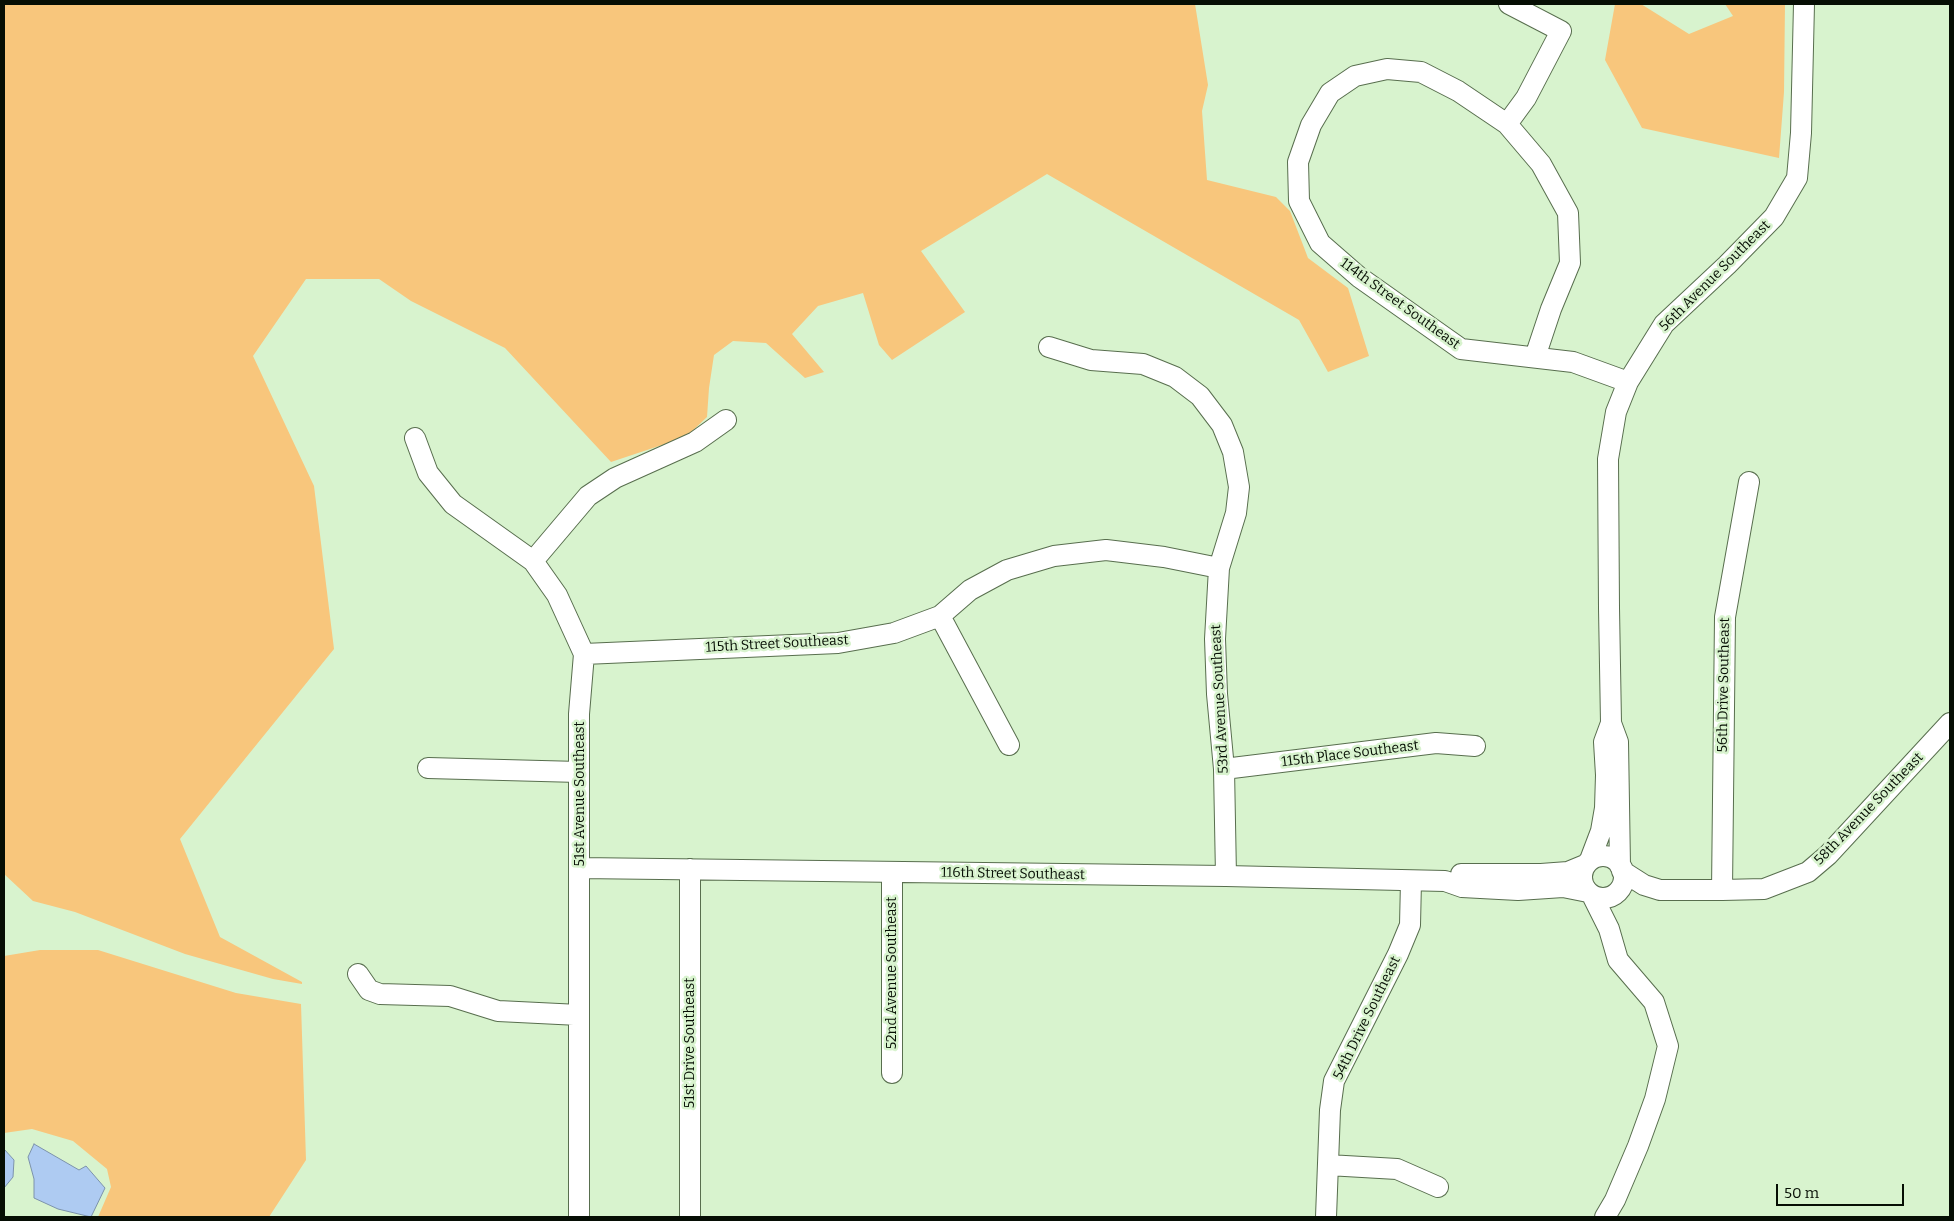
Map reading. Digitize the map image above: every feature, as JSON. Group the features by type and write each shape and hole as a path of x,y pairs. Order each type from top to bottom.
{"street":[{"path":"1509,4 1561,31 1526,98 1507,124 1541,164 1568,213 1570,263 1551,309 1535,357"},
{"name":"56th Avenue Southeast","path":"1588,863 1601,831 1605,808 1604,742 1610,722 1608,459 1616,412 1628,382 1664,324 1727,265 1774,217 1796,178 1801,133 1804,4"},
{"name":"114th Street Southeast","path":"1507,124 1458,91 1421,72 1387,69 1355,76 1330,93 1312,125 1298,162 1299,201 1320,242 1359,277 1461,350 1573,362 1628,382"},
{"name":"53rd Avenue Southeast","path":"1049,347 1091,360 1143,364 1175,377 1200,396 1222,425 1233,452 1239,487 1236,513 1219,568 1214,639 1224,769 1226,876"},
{"path":"533,560 588,496 615,478 695,442 726,420"},
{"name":"51st Avenue Southeast","path":"415,438 428,472 453,504 533,560 557,595 584,654 579,714 579,1217"},
{"name":"56th Drive Southeast","path":"1722,890 1725,617 1749,482"},
{"name":"115th Street Southeast","path":"584,654 838,643 894,633 940,616 970,590 1006,570 1054,556 1106,550 1219,568"},
{"path":"940,616 1009,745"},
{"name":"56th Avenue Southeast","path":"1610,722 1618,742 1621,868"},
{"name":"58th Avenue Southeast","path":"1621,868 1644,885 1660,890 1764,889 1808,872 1828,855 1950,723"},
{"name":"115th Place Southeast","path":"1224,769 1436,743 1476,746"},
{"path":"428,768 579,772"},
{"path":"1605,1217 1615,1200 1638,1146 1655,1099 1668,1046 1654,1002 1618,960 1609,929 1590,893 1583,885 1582,878 1588,863 1596,857 1610,857 1621,868 1624,879 1617,892 1616,908 1609,929"},
{"name":"116th Street Southeast","path":"1445,881 1462,874 1542,874 1568,872 1588,863"},
{"name":"116th Street Southeast","path":"580,868 1411,880 1445,881 1462,887 1518,890 1563,887 1590,893"},
{"name":"51st Drive Southeast","path":"690,869 690,1217"},
{"name":"52nd Avenue Southeast","path":"892,873 892,1073"},
{"name":"54th Drive Southeast","path":"1326,1217 1330,1110 1334,1081 1401,947 1410,925 1411,880"},
{"name":"58th Avenue Southeast","path":"1617,892 1644,895 1660,890"},
{"path":"1590,893 1605,898 1617,892"},
{"path":"358,974 369,990 380,994 450,996 508,1013 579,1014"},
{"path":"1328,1165 1398,1169 1438,1187"}],"shaded area":[{"path":"4,4 1195,4 1208,85 1202,111 1207,180 1276,197 1290,211 1308,258 1348,288 1369,356 1328,372 1299,320 1047,174 921,251 965,312 892,360 879,345 863,293 818,306 792,334 824,372 805,378 766,343 733,341 714,355 707,417 686,437 611,462 505,348 411,301 379,279 306,279 253,356 314,486 334,649 180,839 220,937 302,982 302,984 273,979 185,954 75,912 33,901 4,874"},
{"path":"1615,4 1641,4 1689,34 1733,16 1725,4 1785,4 1784,92 1779,158 1642,128 1605,60"},
{"path":"40,950 98,950 236,993 301,1004 306,1160 269,1217 98,1217 111,1187 107,1169 73,1141 32,1129 4,1133 4,956"}],"water":[{"path":"34,1144 79,1170 86,1166 105,1188 91,1217 58,1209 34,1198 34,1179 28,1157"},
{"path":"4,1149 14,1160 13,1177 4,1188"}]}
